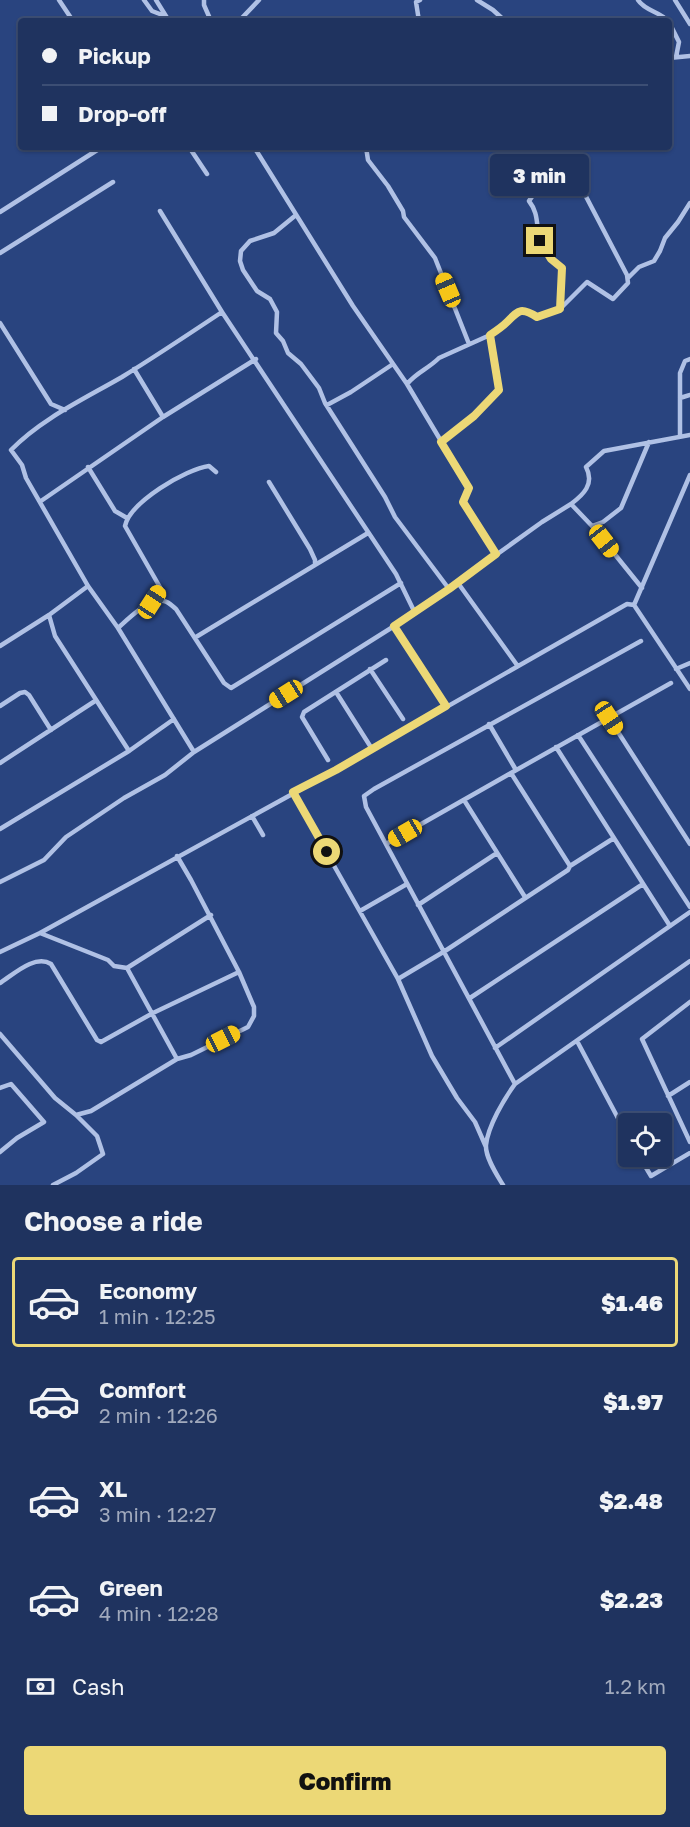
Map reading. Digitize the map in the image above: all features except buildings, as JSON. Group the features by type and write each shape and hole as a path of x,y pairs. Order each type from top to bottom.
{"street":[{"path":"59,0 71,18"},
{"path":"144,0 152,11 165,18"},
{"path":"156,0 166,18"},
{"path":"204,0 210,18"},
{"path":"242,18 259,0"},
{"path":"477,0 502,18"},
{"path":"638,0 642,6 665,18"},
{"path":"675,0 690,24"},
{"path":"416,1 419,18"},
{"path":"672,29 679,42 676,57"},
{"path":"672,58 690,56"},
{"path":"0,212 97,150"},
{"path":"191,150 207,174"},
{"path":"256,150 353,306 407,384 469,488 463,502 496,554"},
{"path":"366,150 368,160 404,211 404,217 435,258 469,344"},
{"path":"560,309 562,268 551,259 540,241 536,210 529,201 536,189 553,177 564,165 573,150"},
{"path":"360,163 368,160"},
{"path":"407,384 418,372 439,358 501,328 518,311 527,310 537,317 560,309 587,282 613,299 628,283 628,278 581,187 564,165"},
{"path":"0,253 113,182"},
{"path":"628,278 639,267 654,261 665,238 690,203"},
{"path":"160,211 222,312 256,359 401,583 415,613"},
{"path":"296,215 274,233 255,238 245,245 240,261 257,291 272,302 277,312 276,333 283,341 288,353 302,364 319,388 395,517 449,589"},
{"path":"194,752 118,628 88,586 26,478 22,465 11,450 64,410 134,369 222,312"},
{"path":"0,323 51,404 64,410"},
{"path":"441,442 474,416 499,390 490,335"},
{"path":"40,501 163,417 256,359"},
{"path":"680,436 680,373 685,361 690,359"},
{"path":"327,405 393,364"},
{"path":"134,369 163,417"},
{"path":"680,398 690,395"},
{"path":"0,882 44,860 66,837 124,798 165,775 194,752 415,613 496,554 571,504 582,496 590,485 589,472 586,467 604,451 690,435"},
{"path":"592,526 603,522 621,508 649,442"},
{"path":"152,602 161,589 125,526 127,519 142,500 198,467 209,466 216,472"},
{"path":"88,467 115,510 127,519"},
{"path":"634,605 690,475"},
{"path":"269,482 310,549 315,565"},
{"path":"571,504 592,526 642,588"},
{"path":"196,637 368,533"},
{"path":"118,628 131,615 152,602 161,600 176,609 224,683 231,688 401,583"},
{"path":"458,583 517,665"},
{"path":"0,646 49,615 88,586"},
{"path":"0,952 40,933 252,816 627,604 634,605 690,689"},
{"path":"49,615 56,636 129,751"},
{"path":"394,626 446,706"},
{"path":"515,1084 364,802 366,793 641,641"},
{"path":"328,760 302,717 304,712 386,660"},
{"path":"676,669 690,663"},
{"path":"370,669 403,719"},
{"path":"386,844 671,683"},
{"path":"0,706 25,692 51,730"},
{"path":"336,692 372,749"},
{"path":"0,763 96,701"},
{"path":"609,718 690,844"},
{"path":"0,829 141,744 174,719"},
{"path":"489,724 514,772 570,866"},
{"path":"578,735 690,907"},
{"path":"556,747 670,926"},
{"path":"293,792 398,979 432,1056 457,1098 475,1122 503,1185"},
{"path":"464,800 525,897"},
{"path":"252,816 263,835"},
{"path":"398,979 445,951 614,838"},
{"path":"418,904 497,853"},
{"path":"76,1115 91,1111 177,1059 191,1055 248,1027 252,1021 254,1007 239,972 211,915 177,856"},
{"path":"360,911 407,884"},
{"path":"470,998 643,884"},
{"path":"495,1048 690,912"},
{"path":"40,933 108,960 114,966 127,968 211,915"},
{"path":"0,983 36,961 47,961 97,1040 101,1042 153,1013 239,972"},
{"path":"486,1147 498,1112 515,1084 690,961"},
{"path":"127,968 177,1059"},
{"path":"690,1002 642,1039 690,1142"},
{"path":"0,1034 55,1098 97,1136 103,1154 76,1173 53,1185"},
{"path":"578,1041 618,1118"},
{"path":"668,1096 690,1082"},
{"path":"0,1088 11,1084 44,1122 17,1138 0,1152"},
{"path":"672,1164 690,1153"},
{"path":"646,1167 651,1176 666,1167"}],"route":[{"path":"327,852 293,792 336,770 446,706 394,626 496,554 463,502 469,488 441,442 474,416 499,390 490,335 501,328 518,311 527,310 537,317 560,309 562,268 551,259 540,241"}]}
